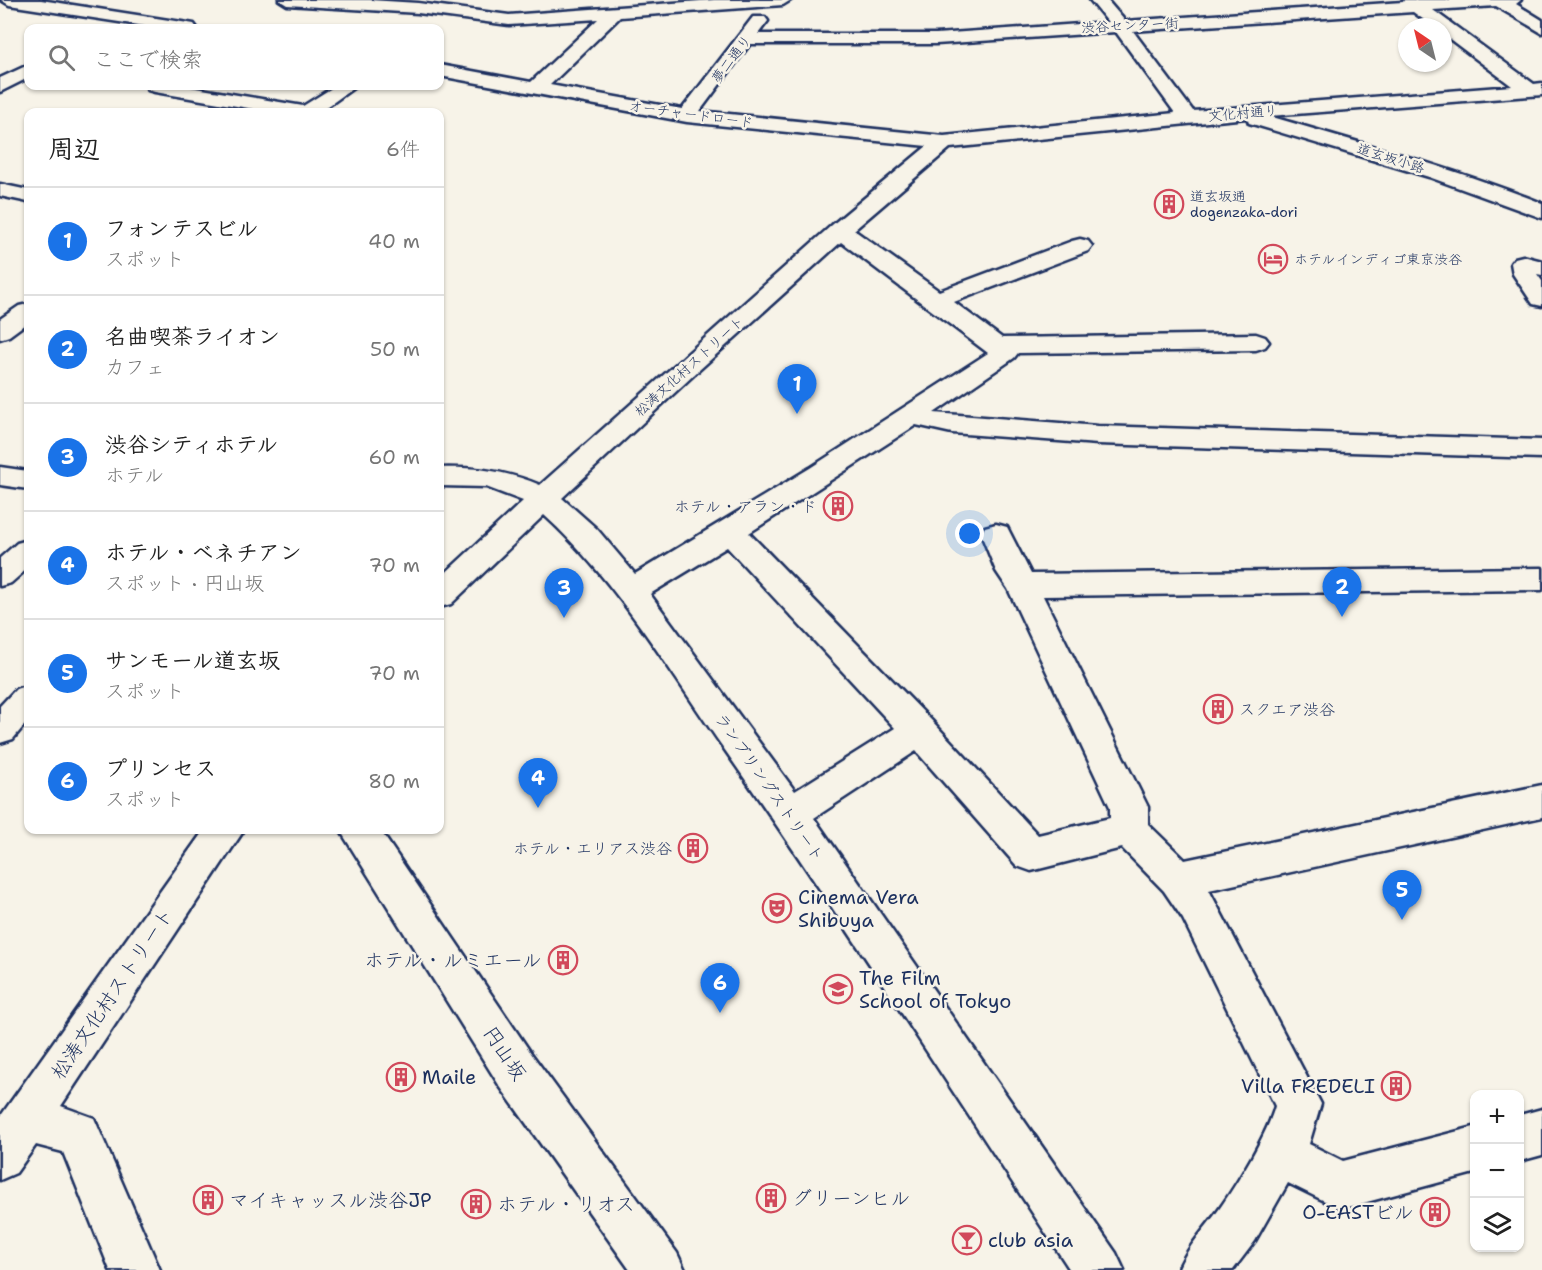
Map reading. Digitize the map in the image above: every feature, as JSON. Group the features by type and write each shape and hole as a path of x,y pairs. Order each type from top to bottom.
{"street":[{"path":"9,0 164,24"},
{"path":"287,0 425,4 509,20 584,14 612,6 776,0"},
{"name":"夢二通り","path":"687,116 776,0"},
{"path":"1098,0 1188,118"},
{"path":"1266,0 1284,16"},
{"path":"1506,1 1542,28"},
{"name":"渋谷センター街","path":"747,39 936,39 1284,16 1414,4 1506,1"},
{"path":"1414,4 1536,89"},
{"path":"537,87 612,6"},
{"path":"116,24 128,18"},
{"path":"9,59 24,61"},
{"name":"オーチャードロード","path":"444,72 687,116 944,142"},
{"path":"0,86 24,73"},
{"name":"文化村通り","path":"944,142 1188,118 1536,89"},
{"path":"178,90 279,108"},
{"path":"314,108 341,90"},
{"name":"道玄坂小路","path":"1237,114 1408,162 1542,211"},
{"name":"松涛文化村ストリート","path":"444,592 543,498 840,230 944,142"},
{"path":"0,190 24,195"},
{"path":"631,591 730,532 914,415 1005,353 840,230"},
{"path":"936,300 1080,246"},
{"path":"1542,268 1523,263 1525,274 1542,299"},
{"path":"0,331 24,314"},
{"path":"995,346 1256,342"},
{"path":"914,415 927,420 952,424 1098,435 1542,449"},
{"name":"ランブリングストリート","path":"444,477 486,478 514,485 543,498 585,536 631,591 790,814 1099,1270"},
{"path":"730,532 919,731 1031,854 1129,830"},
{"path":"996,534 1012,571 1022,585 1129,807 1129,830 1179,879 1197,906 1298,1104 1292,1130 1279,1153 1238,1224 1203,1270"},
{"path":"0,575 24,554"},
{"path":"1022,585 1542,579"},
{"path":"0,729 24,703"},
{"path":"790,814 919,731"},
{"path":"1179,879 1542,801"},
{"name":"松涛文化村ストリート","path":"0,1157 222,834"},
{"name":"円山坂","path":"362,834 515,1069 660,1270"},
{"path":"26,1119 78,1134 135,1270"},
{"path":"1524,1137 1542,1132"},
{"path":"1279,1153 1341,1185 1470,1151"}],"place":[{"name":"道玄坂通 dogenzaka-dori","path":"1169,204"},
{"name":"ホテルインディゴ東京渋谷","path":"1273,259"},
{"name":"フォンテスビル","path":"797,414"},
{"name":"ホテル・アラン・ド","path":"838,506"},
{"name":"名曲喫茶ライオン","path":"1342,617"},
{"name":"渋谷シティホテル","path":"564,618"},
{"name":"スクエア渋谷","path":"1218,709"},
{"name":"ホテル・ベネチアン","path":"538,808"},
{"name":"ホテル・エリアス渋谷","path":"693,848"},
{"name":"Cinema Vera Shibuya","path":"777,908"},
{"name":"サンモール道玄坂","path":"1402,920"},
{"name":"ホテル・ルミエール","path":"563,960"},
{"name":"The Film School of Tokyo","path":"838,989"},
{"name":"プリンセス","path":"720,1013"},
{"name":"Maile","path":"401,1077"},
{"name":"Villa FREDELI","path":"1396,1086"},
{"name":"グリーンヒル","path":"771,1198"},
{"name":"マイキャッスル渋谷JP","path":"208,1200"},
{"name":"ホテル・リオス","path":"476,1204"},
{"name":"O-EASTビル","path":"1435,1212"},
{"name":"club asia","path":"967,1240"}]}
